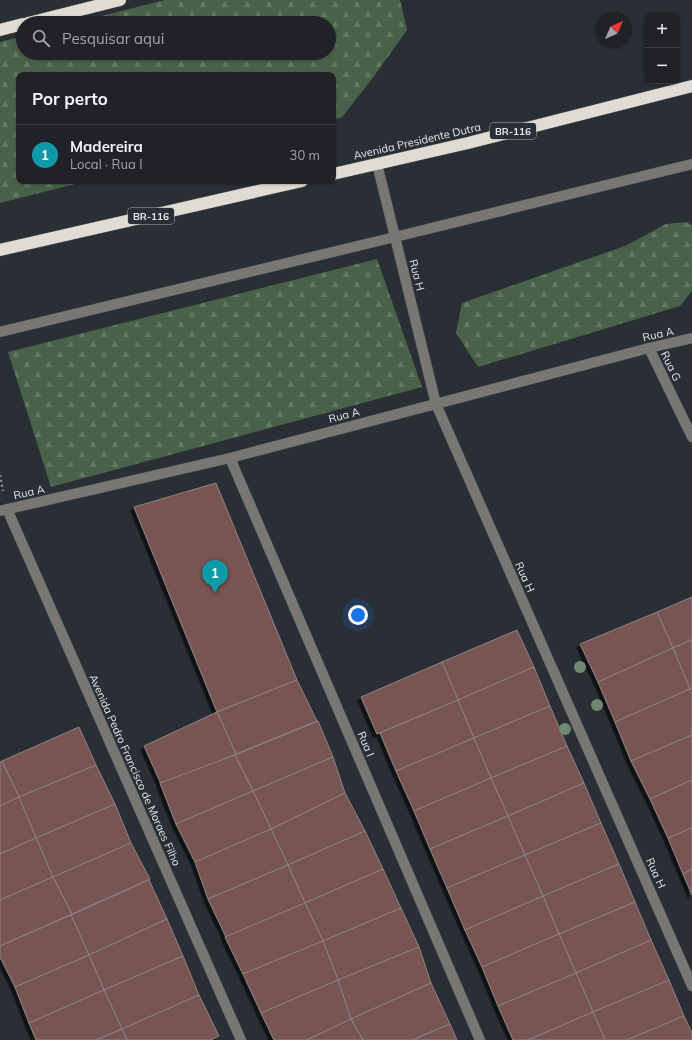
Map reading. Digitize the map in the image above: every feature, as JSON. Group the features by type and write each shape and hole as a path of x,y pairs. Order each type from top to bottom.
{"highway":[{"path":"56,16 120,0"},
{"path":"0,30 16,26"},
{"name":"Avenida Presidente Dutra","path":"336,173 468,143 692,86"},
{"name":"BR-116","path":"0,250 289,184"}],"street":[{"name":"Rua H","path":"377,164 436,404 692,986"},
{"path":"0,332 692,164"},
{"name":"Rua A","path":"4,510 230,458 692,338"},
{"name":"Rua G","path":"649,348 692,436"},
{"name":"Rua I","path":"230,458 480,1040"},
{"name":"Avenida Pedro Francisco de Moraes Filho","path":"4,510 241,1040"}],"green space":[{"path":"165,0 400,0 407,30 372,79 342,117 336,119 336,72 16,72 16,184 75,184 0,203 0,42 16,38 16,60 336,60 336,16 102,16"},
{"path":"686,222 692,225 692,291 680,306 478,367 456,333 462,303 625,246 666,224"},
{"path":"377,259 422,387 51,487 8,352"}],"building":[{"path":"216,483 297,680 217,712 134,507"},
{"path":"692,597 692,640 673,648 657,612"},
{"path":"657,612 673,648 598,682 580,644"},
{"path":"517,630 534,667 458,700 442,662"},
{"path":"692,640 692,689 690,689 673,648"},
{"path":"673,648 690,689 615,722 598,682"},
{"path":"442,662 458,700 377,734 361,697"},
{"path":"534,667 550,706 474,738 458,700"},
{"path":"297,680 317,721 236,754 217,712"},
{"path":"690,689 692,693 692,735 631,761 615,722"},
{"path":"458,700 474,738 396,771 380,733"},
{"path":"550,706 567,746 491,778 474,738"},
{"path":"217,712 236,754 162,786 144,746"},
{"path":"318,721 333,757 253,791 235,755"},
{"path":"79,727 96,765 19,797 2,761"},
{"path":"692,735 692,780 650,799 631,761"},
{"path":"474,738 491,778 414,811 396,771"},
{"path":"567,746 584,783 508,816 491,778"},
{"path":"235,755 253,791 176,824 160,783"},
{"path":"333,757 345,793 271,829 253,791"},
{"path":"2,761 19,797 0,806 0,762"},
{"path":"96,765 115,804 36,838 19,797"},
{"path":"491,778 508,816 430,849 414,811"},
{"path":"692,780 692,828 668,838 650,799"},
{"path":"584,783 601,823 525,855 508,816"},
{"path":"253,791 271,829 195,862 176,824"},
{"path":"345,793 365,831 288,865 271,829"},
{"path":"19,797 36,838 0,854 0,806"},
{"path":"115,804 131,843 53,877 36,838"},
{"path":"508,816 525,855 447,888 430,849"},
{"path":"601,823 619,864 543,896 525,855"},
{"path":"692,828 692,869 683,874 668,838"},
{"path":"271,829 288,865 208,899 195,862"},
{"path":"365,831 383,869 305,903 288,865"},
{"path":"36,838 53,877 0,900 0,854"},
{"path":"131,843 150,879 72,914 53,877"},
{"path":"525,855 543,896 465,930 447,888"},
{"path":"619,864 635,902 559,934 543,896"},
{"path":"288,865 305,903 226,937 208,899"},
{"path":"383,869 401,908 323,941 305,903"},
{"path":"692,869 692,895 683,874"},
{"path":"53,877 72,914 0,946 0,900"},
{"path":"149,880 167,919 89,955 71,915"},
{"path":"543,896 559,934 482,967 465,930"},
{"path":"635,902 651,940 576,973 559,934"},
{"path":"305,903 323,941 243,974 225,937"},
{"path":"401,908 419,947 338,980 323,941"},
{"path":"71,915 89,955 15,987 0,957 0,946"},
{"path":"167,919 183,956 104,990 89,955"},
{"path":"559,934 576,973 498,1006 482,967"},
{"path":"651,940 669,980 593,1012 576,973"},
{"path":"323,941 338,980 261,1013 243,974"},
{"path":"419,947 431,983 351,1019 338,980"},
{"path":"89,955 104,990 29,1023 15,987"},
{"path":"183,956 199,995 122,1029 104,990"},
{"path":"576,973 593,1012 528,1040 513,1040 498,1006"},
{"path":"338,980 351,1019 307,1040 274,1040 261,1013"},
{"path":"669,980 684,1016 627,1040 605,1040 593,1012"},
{"path":"431,983 450,1024 412,1040 363,1040 351,1019"},
{"path":"104,990 122,1029 96,1040 36,1040 29,1023"},
{"path":"199,995 219,1036 211,1040 127,1040 122,1029"},
{"path":"593,1012 605,1040 528,1040"},
{"path":"684,1016 692,1033 692,1040 627,1040"},
{"path":"351,1019 363,1040 307,1040"},
{"path":"450,1024 457,1040 412,1040"},
{"path":"122,1029 127,1040 96,1040"}],"place":[{"name":"Madereira","path":"215,593"}]}
